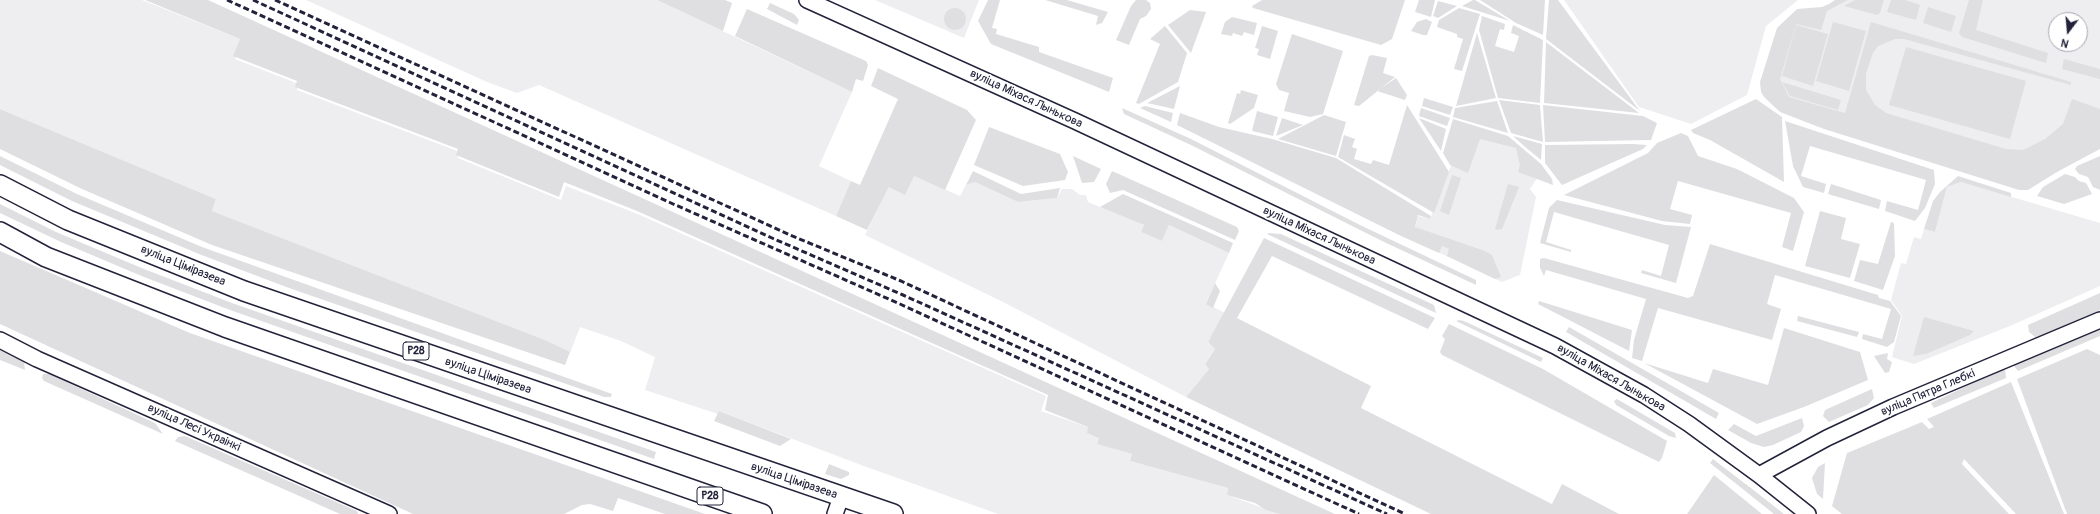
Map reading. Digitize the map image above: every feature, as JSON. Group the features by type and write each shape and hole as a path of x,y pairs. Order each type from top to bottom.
{"main road":[{"name":"вуліца Ціміразева","path":"0,185 68,220 244,291 838,505 893,514"},
{"name":"Р28","path":"0,232 46,257 225,327 762,514"}],"street":[{"name":"вуліца Міхася Лынькова","path":"807,0 1075,121 1555,346 1644,395 1689,424 1759,474 1808,514"},
{"name":"вуліца Пятра Глебкі","path":"1759,474 1827,438 1893,407 2100,320"},
{"name":"вуліца Лесі Украінкі","path":"0,340 37,359 388,514"}],"shaded area":[{"path":"0,0 142,0 240,39 235,59 299,84 297,90 460,152 458,158 561,200 566,186 640,215 1046,396 1041,411 1088,427 1099,438 1097,444 1132,454 1130,461 1228,488 1227,495 1280,514 998,514 861,465 719,411 718,414 645,390 655,357 621,341 580,327 570,353 545,340 212,211 216,199 0,109"},
{"path":"145,0 208,0 1335,514 1280,514 1266,510 1255,503 1227,495 1228,488 1130,461 1132,454 1097,444 1099,438 1087,433 1088,427 1045,410 1048,395 637,211 564,182 559,197 456,155 458,149 295,87 297,81 233,56 240,39"},
{"path":"306,0 657,0 852,92 819,166 851,181 836,216 539,85 517,93 487,82"},
{"path":"657,0 725,0 732,3 723,31"},
{"path":"875,0 979,0 964,38"},
{"path":"988,0 1000,0 992,28 997,29 996,34 1039,47 1039,52 1113,78 1109,92 991,44 978,21"},
{"path":"1045,0 1067,0 1108,12 1102,23 1096,25 1098,16"},
{"path":"1136,0 1146,0 1150,3 1151,9 1146,16 1140,19 1129,45 1116,40 1131,6"},
{"path":"1262,0 1405,0 1392,39 1381,45 1253,8 1252,6"},
{"path":"1419,0 1435,0 1431,17 1415,12"},
{"path":"1475,0 1510,21 1462,6"},
{"path":"1480,0 1545,0 1543,35 1516,23"},
{"path":"1549,0 1558,0 1640,111 1546,39"},
{"path":"1564,0 1798,0 1766,26 1747,95 1691,124 1639,107"},
{"path":"1835,0 1848,0 1827,11 1821,30 1796,24 1780,79 1789,97 1845,113 1871,22 2071,82 2071,85 1904,39 1895,39 1878,46 1873,53 1866,73 1866,90 1875,105 1886,113 2006,149 2023,150 2045,139 2063,124 2072,99 2100,109 2100,149 2057,172 2028,190 2019,190 1824,129 1780,112 1764,97 1761,92 1760,82 1777,28 1797,9 1822,7"},
{"path":"1838,0 2100,0 2100,133 2039,173 1784,100 1768,78 1782,31"},
{"path":"1855,0 1884,0 1880,13 1877,15 1844,6"},
{"path":"1891,0 1905,0 1920,5 1916,20 1887,12"},
{"path":"1969,0 1983,0 1976,30 2048,53 2046,63 1962,37 1959,33"},
{"path":"1438,1 1457,6 1438,18 1433,16"},
{"path":"770,3 794,14 799,20 797,25 767,9"},
{"path":"1928,7 1956,16 1951,32 1923,23"},
{"path":"955,8 963,11 966,19 963,27 955,30 947,27 944,19 947,11"},
{"path":"1459,8 1480,14 1462,71 1454,69 1463,39 1457,37 1457,34 1437,27 1439,20"},
{"path":"747,9 866,61 868,65 863,81 856,79 852,92 735,36"},
{"path":"1190,10 1206,12 1191,53 1168,25"},
{"path":"1482,16 1505,24 1504,30 1500,29 1495,46 1514,52 1519,36 1511,33 1513,25 1543,40 1540,103 1498,98 1479,30"},
{"path":"1232,17 1257,23 1254,35 1244,32 1242,36 1233,33 1232,36 1221,34 1225,22"},
{"path":"1426,19 1432,22 1427,35 1411,31 1417,22"},
{"path":"1833,22 1866,31 1849,91 1816,81"},
{"path":"1796,25 1828,34 1813,86 1782,76"},
{"path":"1165,26 1187,53 1178,82 1139,104 1136,103 1160,44 1150,39"},
{"path":"1262,26 1278,31 1270,59 1257,55 1259,49 1255,48"},
{"path":"1477,33 1496,98 1456,106"},
{"path":"1292,34 1343,51 1323,114 1310,117 1284,111 1289,93 1279,90 1276,84"},
{"path":"1546,42 1639,113 1544,103"},
{"path":"1906,47 2026,81 2010,139 1889,105"},
{"path":"1372,55 1387,58 1383,73 1395,77 1359,106 1354,105 1369,56"},
{"path":"2064,59 2100,69 2100,79 2062,69"},
{"path":"878,68 967,110 976,120 945,190 914,176 905,195 889,187 867,230 836,216 851,181 860,185 898,99 871,86"},
{"path":"1396,78 1407,95 1405,100 1377,91"},
{"path":"1782,82 1841,100 1838,110 1790,96"},
{"path":"1180,86 1174,109 1147,103"},
{"path":"1241,90 1258,95 1254,108 1230,124 1228,123 1237,93 1240,94"},
{"path":"1424,98 1453,107 1450,115 1422,106"},
{"path":"1756,99 1782,117 1784,182 1710,140 1693,133 1691,130"},
{"path":"1499,100 1540,105 1543,142 1511,133"},
{"path":"1497,101 1508,133 1453,117 1455,108"},
{"path":"1407,105 1449,172 1434,213 1338,157 1344,135 1355,139 1352,147 1357,149 1354,159 1371,164 1373,160 1389,165"},
{"path":"1543,105 1643,116 1657,123 1651,140 1545,142"},
{"path":"1145,106 1173,113 1171,122 1140,108"},
{"path":"1122,108 1191,139 1360,225 1476,280 1476,285 1380,240 1193,146 1124,114"},
{"path":"1421,108 1450,118 1447,126 1419,116"},
{"path":"0,109 216,199 212,211 545,340 570,352 565,365 212,245 82,189 0,149"},
{"path":"1257,111 1278,117 1273,136 1252,131"},
{"path":"1180,113 1219,127 1272,139 1336,158 1431,216 1430,219 1418,215 1415,227 1485,251 1492,255 1501,277 1495,279 1447,256 1449,249 1442,246 1439,253 1401,236 1177,125"},
{"path":"1324,115 1346,122 1336,156 1278,139"},
{"path":"1282,118 1303,125 1276,136"},
{"path":"1419,118 1446,129 1441,151"},
{"path":"1453,119 1508,136 1541,164 1552,179 1553,185 1518,172 1520,165 1516,148 1480,139 1468,173 1450,165 1443,153"},
{"path":"1785,121 1934,170 1935,184 1925,208 1915,221 1885,211 1887,201 1918,210 1926,180 1810,146 1801,176 1826,184 1824,193 1803,187 1793,166"},
{"path":"989,127 1060,154 1068,172 1065,180 1023,186 974,165"},
{"path":"1465,130 1516,148 1540,174 1530,189 1536,197 1520,275 1502,282 1412,240 1418,216 1430,219"},
{"path":"1681,133 1688,136 1698,156 1737,169 1794,198 1804,212 1793,251 1782,247 1791,213 1678,181 1670,209 1692,215 1690,224 1662,221 1564,195 1648,153 1657,143"},
{"path":"1513,136 1542,144 1541,160 1524,146"},
{"path":"1545,145 1647,145 1643,149 1562,185 1545,163"},
{"path":"0,156 77,194 202,247 612,394 611,397 604,397 289,288 199,254 72,201 0,165"},
{"path":"1073,156 1101,169 1094,182 1082,183"},
{"path":"2100,156 2100,190 2093,187 2088,177 2079,174 2075,169 2077,166"},
{"path":"973,171 1021,194 1060,188 1057,198 1018,202 975,182 966,185"},
{"path":"1112,171 1237,227 1239,231 1235,240 1123,190 1110,193 1106,184"},
{"path":"2065,174 2086,183 2092,194 2064,204 2037,196 2043,187"},
{"path":"1452,175 1461,178 1449,215 1440,211"},
{"path":"914,176 960,196 966,185 975,182 1018,202 1057,198 1062,189 1072,189 1080,195 1086,195 1088,202 1144,225 1141,232 1162,241 1169,225 1229,253 1206,303 1225,313 1208,342 1215,349 1205,363 1209,369 1186,397 1001,301 865,235 889,187"},
{"path":"1958,176 2011,193 2011,197 1961,182 1947,187 1935,232 1924,229 1933,201 1940,192"},
{"path":"1961,182 2100,223 2100,286 2010,326 1914,364 1892,357 1902,316 1891,300 1901,263 1906,264 1914,237 1921,239 1924,229 1935,232 1947,187"},
{"path":"1508,184 1519,187 1502,229 1496,230 1495,229"},
{"path":"1831,184 1881,200 1879,209 1828,194"},
{"path":"1123,194 1233,243 1229,253 1169,225 1162,241 1141,232 1144,225 1100,207"},
{"path":"1557,200 1665,225 1691,227 1676,283 1641,273 1642,270 1661,276 1669,245 1554,212 1546,242 1571,250 1571,252 1540,243 1549,208"},
{"path":"0,204 56,232 144,269 232,303 656,452 654,459 230,310 144,277 61,242 0,213"},
{"path":"1820,211 1846,218 1841,239 1860,244 1850,278 1805,266"},
{"path":"1891,222 1894,223 1895,256 1883,290 1854,281 1860,260 1878,264"},
{"path":"1267,234 1281,234 1434,305 1436,313"},
{"path":"1264,238 1435,318 1428,329 1272,256 1237,318 1371,386 1361,408 1552,504 1562,484 1619,514 1431,514 1186,397 1209,369 1205,364 1215,349 1208,342"},
{"path":"1710,244 1878,295 1879,298 1890,301 1901,316 1894,342 1887,347 1862,339 1863,334 1882,339 1891,309 1775,275 1767,304 1781,309 1772,340 1658,308 1642,361 1632,358 1634,340 1646,299 1546,270 1544,276 1540,268 1540,259 1544,258 1688,298 1693,296"},
{"path":"0,251 190,333 705,514 665,514 618,498 613,511 590,504 582,505 564,514 413,514 0,324"},
{"path":"1215,283 1220,291 1213,308 1206,304"},
{"path":"2100,293 2100,310 2041,336 2035,337 2029,332 2028,325"},
{"path":"1539,301 1632,330 1629,351 1538,304"},
{"path":"1798,316 1859,332 1857,337 1797,321"},
{"path":"1924,317 1974,331 1970,335 1926,354 1913,356"},
{"path":"1459,320 1543,358 1541,362 1456,321"},
{"path":"1449,324 1543,369 1667,441 1662,458 1659,462 1442,355 1440,352 1445,339 1442,336"},
{"path":"1569,327 1719,413 1716,419 1566,332"},
{"path":"2100,327 2100,336 2018,371 2014,366 2015,363"},
{"path":"1784,328 1860,352 1868,380 1804,407 1757,424 1644,363 1708,383 1713,369 1768,385"},
{"path":"2087,349 2100,355 2100,514 2067,514 2017,379"},
{"path":"0,350 24,362 25,370 0,360"},
{"path":"1888,353 1887,359 1892,362 1889,372 1885,373 1874,356"},
{"path":"2005,368 2006,378 1934,408 1931,403"},
{"path":"43,374 49,374 155,423 163,434 44,381 42,378"},
{"path":"2011,382 2064,514 2016,514 1964,459 1962,464 2009,514 1842,514 1832,506 1847,453 1922,422 1929,429 1934,427 1927,419"},
{"path":"1872,389 1874,398 1868,405 1829,422 1823,416 1825,410"},
{"path":"1617,399 1675,433 1676,438 1669,436 1616,405 1614,401"},
{"path":"719,411 791,439 780,446 714,421"},
{"path":"1802,418 1804,426 1801,432 1773,445 1764,447 1751,443 1728,430 1734,424 1756,436"},
{"path":"185,436 357,511 358,514 340,514 175,441 178,437"},
{"path":"1713,459 1784,514 1774,514 1710,463"},
{"path":"1825,463 1823,499 1817,494 1812,478 1818,467"},
{"path":"829,464 849,472 849,475 841,479 825,474"},
{"path":"1714,475 1762,514 1687,514"}],"railway":[{"path":"227,0 671,203 900,304 1359,514"},
{"path":"253,0 772,238 903,295 1387,514"},
{"path":"275,0 790,235 901,281 1405,514"}]}
